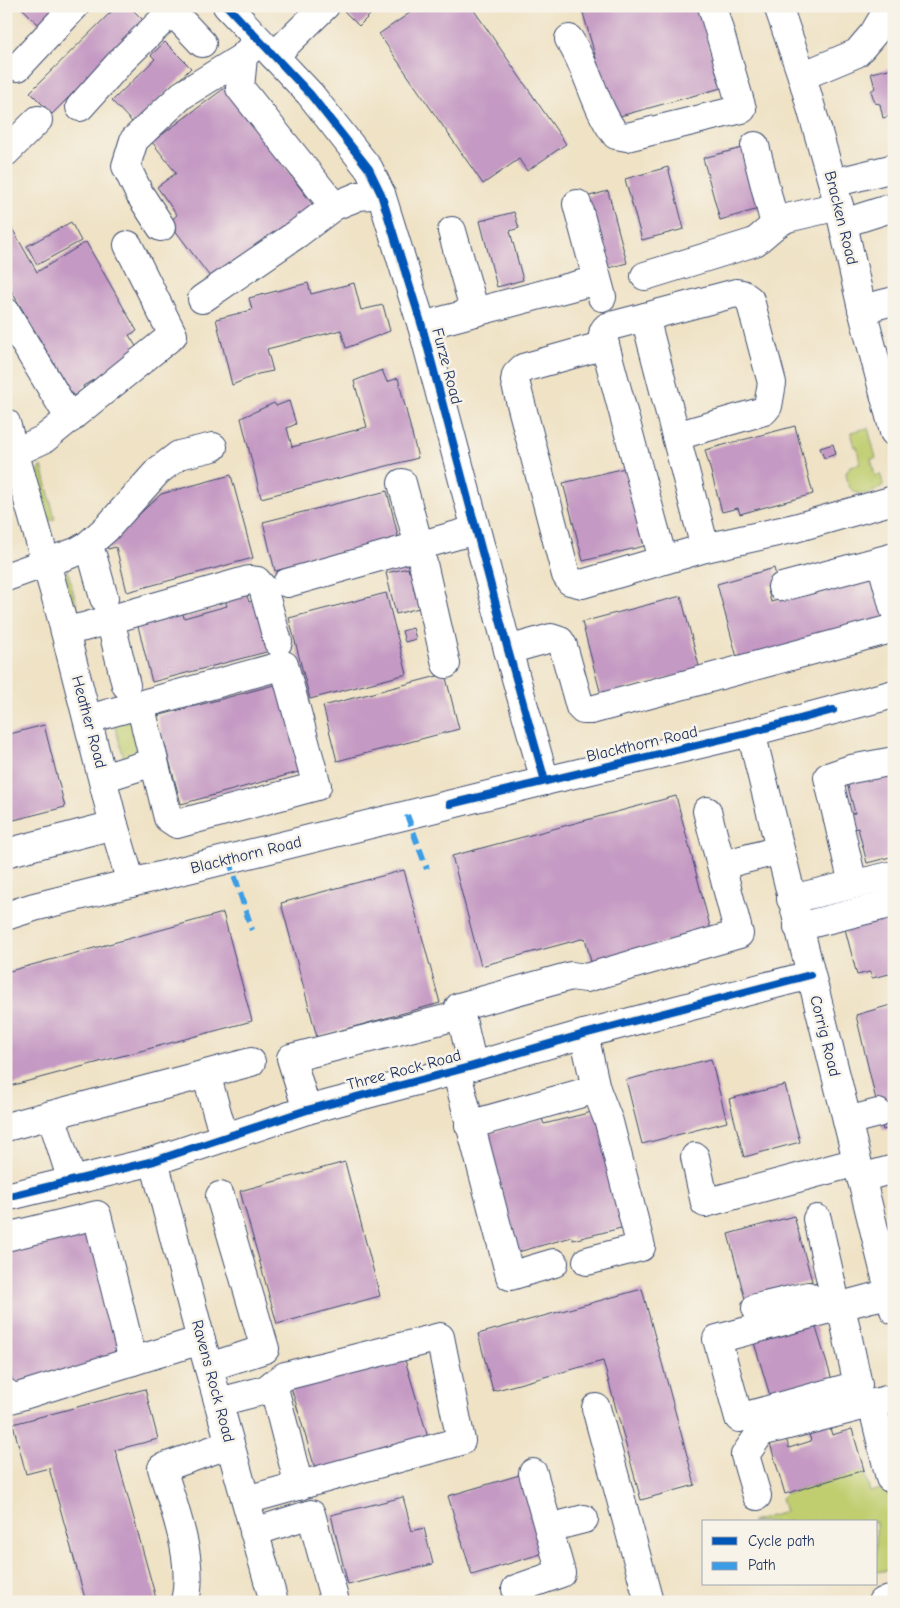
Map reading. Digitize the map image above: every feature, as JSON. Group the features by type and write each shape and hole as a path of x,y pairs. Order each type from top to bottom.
{"street":[{"path":"18,68 75,6"},
{"name":"Furze Road","path":"228,6 259,51 310,94 369,168 381,194 422,326 475,530 545,781"},
{"path":"161,227 139,193 126,166 134,140 182,96 259,51 325,6"},
{"path":"570,39 578,52 607,124 616,135 627,137 742,109 713,6"},
{"name":"Bracken Road","path":"778,6 802,76 839,204 862,309 889,393 894,432"},
{"path":"802,76 857,53 874,33 890,6"},
{"path":"80,107 172,8 202,43"},
{"path":"259,51 240,88 334,206"},
{"path":"6,152 38,120"},
{"path":"755,146 776,225"},
{"path":"645,276 756,242 787,218 839,204 894,168"},
{"path":"202,299 297,234 334,206 358,196 381,194"},
{"path":"422,326 475,312 600,289 577,204"},
{"path":"839,204 894,207"},
{"path":"452,232 475,312"},
{"path":"16,452 44,439 173,335 128,245"},
{"path":"664,560 602,334 607,327 736,293 742,294 750,300 772,383 768,406 764,411 676,436"},
{"path":"862,309 894,301"},
{"path":"6,312 70,419"},
{"path":"645,317 705,548"},
{"path":"605,345 523,368 516,375 514,381 566,575 570,581 582,584 705,548 794,528 894,500"},
{"name":"Heather Road","path":"6,423 16,452 15,486 46,561 114,825 131,883"},
{"path":"6,577 46,561 76,552 88,545 107,528 158,471 179,455 213,448"},
{"path":"402,483 419,546 446,664"},
{"path":"287,583 475,530"},
{"path":"88,545 93,558 107,609 133,695 154,762 168,818 177,824 317,786 284,665 133,695 88,719"},
{"path":"782,587 888,559 894,609"},
{"path":"65,631 107,609 249,580 257,582 263,588 278,642"},
{"path":"508,650 551,638 560,642 563,646 580,707 582,710 591,710 891,629 894,626"},
{"name":"Blackthorn Road","path":"6,916 34,907 131,883 751,732 894,694"},
{"name":"Corrig Road","path":"751,732 889,1293"},
{"path":"853,884 828,777 851,769 894,761"},
{"path":"103,778 154,762"},
{"path":"554,1263 510,1276 469,1125 459,1007 571,976 586,978 738,934 707,811"},
{"path":"6,853 114,825"},
{"path":"722,865 780,850"},
{"path":"791,899 894,875"},
{"path":"798,927 894,903"},
{"name":"Three Rock Road","path":"6,1197 154,1160 307,1110 584,1034 810,975"},
{"path":"307,1110 291,1058 461,1015"},
{"path":"584,1034 596,1089 610,1122 641,1247 587,1262"},
{"path":"6,1127 251,1062"},
{"path":"206,1074 224,1137"},
{"path":"469,1125 596,1089"},
{"path":"846,1121 878,1113"},
{"path":"51,1115 72,1181"},
{"path":"695,1157 705,1203 859,1170 894,1169"},
{"name":"Ravens Rock Road","path":"154,1160 201,1340 274,1602"},
{"path":"209,1367 266,1349 220,1196"},
{"path":"6,1237 97,1215 134,1361"},
{"path":"817,1219 837,1298 858,1385 739,1418 717,1339 837,1298"},
{"path":"756,1308 889,1293"},
{"path":"219,1402 265,1390 285,1376 440,1337 460,1441 246,1500"},
{"path":"6,1393 8,1400 201,1340"},
{"path":"273,1384 299,1486"},
{"path":"757,1496 745,1455 762,1432 883,1401 890,1478"},
{"path":"596,1408 649,1602"},
{"path":"184,1602 187,1592 187,1557 162,1468 230,1444"},
{"path":"520,1602 516,1589 561,1574 533,1473"},
{"path":"254,1532 311,1514 334,1598"},
{"path":"549,1528 584,1519"},
{"path":"882,1602 894,1599"}],"green space":[{"path":"868,428 876,458 871,459 875,476 881,475 883,485 871,493 861,494 852,490 849,486 846,473 850,466 860,464 857,446 855,447 851,432"},
{"path":"42,466 55,519 49,521 38,477"},
{"path":"67,568 79,614 74,613 65,579"},
{"path":"131,720 137,750 135,754 124,758 114,724"},
{"path":"864,1470 870,1492 894,1485 894,1569 878,1572 878,1520 758,1520 785,1512 781,1498 785,1494"}],"building":[{"path":"20,6 57,6 39,25"},
{"path":"117,6 129,6 150,27 131,35 52,114 30,92"},
{"path":"339,6 379,6 359,26"},
{"path":"420,6 471,6 566,144 527,171 519,159 483,184 379,34"},
{"path":"581,6 698,6 721,88 613,118"},
{"path":"165,42 191,68 134,124 112,101 155,59 151,55"},
{"path":"893,68 894,115 883,118 880,104 875,103 871,91 875,88 871,73"},
{"path":"226,87 315,208 213,281 169,222 177,215 157,187 176,173 152,142"},
{"path":"746,147 762,208 720,220 703,158"},
{"path":"668,167 684,229 642,240 625,179"},
{"path":"608,191 627,263 605,269 586,197"},
{"path":"514,212 519,228 510,231 523,280 497,287 480,221"},
{"path":"6,218 37,272 86,242 137,331 129,335 140,353 83,386 84,389 73,396 9,287 11,286 6,277"},
{"path":"71,222 81,241 37,265 27,246"},
{"path":"308,283 311,294 354,283 361,310 383,305 390,331 346,348 341,330 267,349 273,371 258,374 232,385 216,319 252,310 249,298"},
{"path":"382,370 387,382 398,378 418,458 261,498 241,418 274,403 276,406 289,401 296,424 287,428 292,447 367,427 354,381"},
{"path":"795,426 813,494 740,514 738,508 722,512 705,450"},
{"path":"833,444 836,454 824,458 820,448"},
{"path":"625,468 644,546 583,561 563,483"},
{"path":"231,475 253,558 127,592 116,547 108,549 107,544 161,494"},
{"path":"387,491 399,540 275,571 263,522"},
{"path":"408,568 409,572 413,571 417,585 413,586 419,608 396,614 386,573"},
{"path":"774,568 778,583 767,586 771,602 878,572 890,619 738,661 717,584"},
{"path":"246,593 249,602 257,600 270,651 152,682 136,618 181,606 184,618 227,606 225,599"},
{"path":"386,593 407,674 310,699 289,618"},
{"path":"681,596 700,670 601,695 582,622"},
{"path":"413,628 416,639 405,642 402,631"},
{"path":"445,674 459,729 337,761 323,706"},
{"path":"282,683 306,770 181,804 157,716"},
{"path":"44,725 65,807 10,821 6,808 6,735"},
{"path":"894,766 894,856 867,863 858,828 850,830 846,815 855,813 846,779"},
{"path":"676,796 711,930 591,962 585,938 481,966 452,856"},
{"path":"404,870 440,1003 317,1037 281,903"},
{"path":"223,913 252,1021 6,1087 6,987 9,986 6,972"},
{"path":"894,916 894,973 872,978 870,972 857,975 845,929"},
{"path":"894,1004 894,1128 883,1130 856,1015"},
{"path":"711,1059 727,1122 642,1144 626,1080"},
{"path":"785,1085 800,1142 744,1157 729,1099"},
{"path":"600,1110 629,1226 573,1240 572,1237 518,1252 487,1134 542,1119 544,1124"},
{"path":"345,1162 380,1296 277,1324 240,1191"},
{"path":"794,1216 812,1281 745,1299 728,1234"},
{"path":"86,1223 122,1356 14,1386 6,1357 6,1245"},
{"path":"642,1289 695,1485 641,1500 603,1361 493,1391 478,1334"},
{"path":"813,1318 832,1380 771,1399 752,1336"},
{"path":"403,1353 429,1441 317,1475 291,1387"},
{"path":"145,1389 158,1439 115,1450 157,1602 86,1602 49,1468 26,1474 13,1424"},
{"path":"828,1421 832,1435 852,1429 864,1470 785,1494 769,1440 785,1435 789,1448 811,1441 807,1428"},
{"path":"523,1474 547,1552 472,1575 448,1496"},
{"path":"403,1497 412,1531 424,1528 433,1564 348,1585 331,1515"}],"marked path":[{"path":"407,815 427,869"},
{"path":"229,859 252,930"}],"cycle path":[{"path":"227,6 310,94 369,169 381,194 422,326 508,650 545,781"},
{"path":"450,804 751,732 833,710"},
{"path":"6,1197 154,1161 307,1110 584,1034 810,975"}]}
